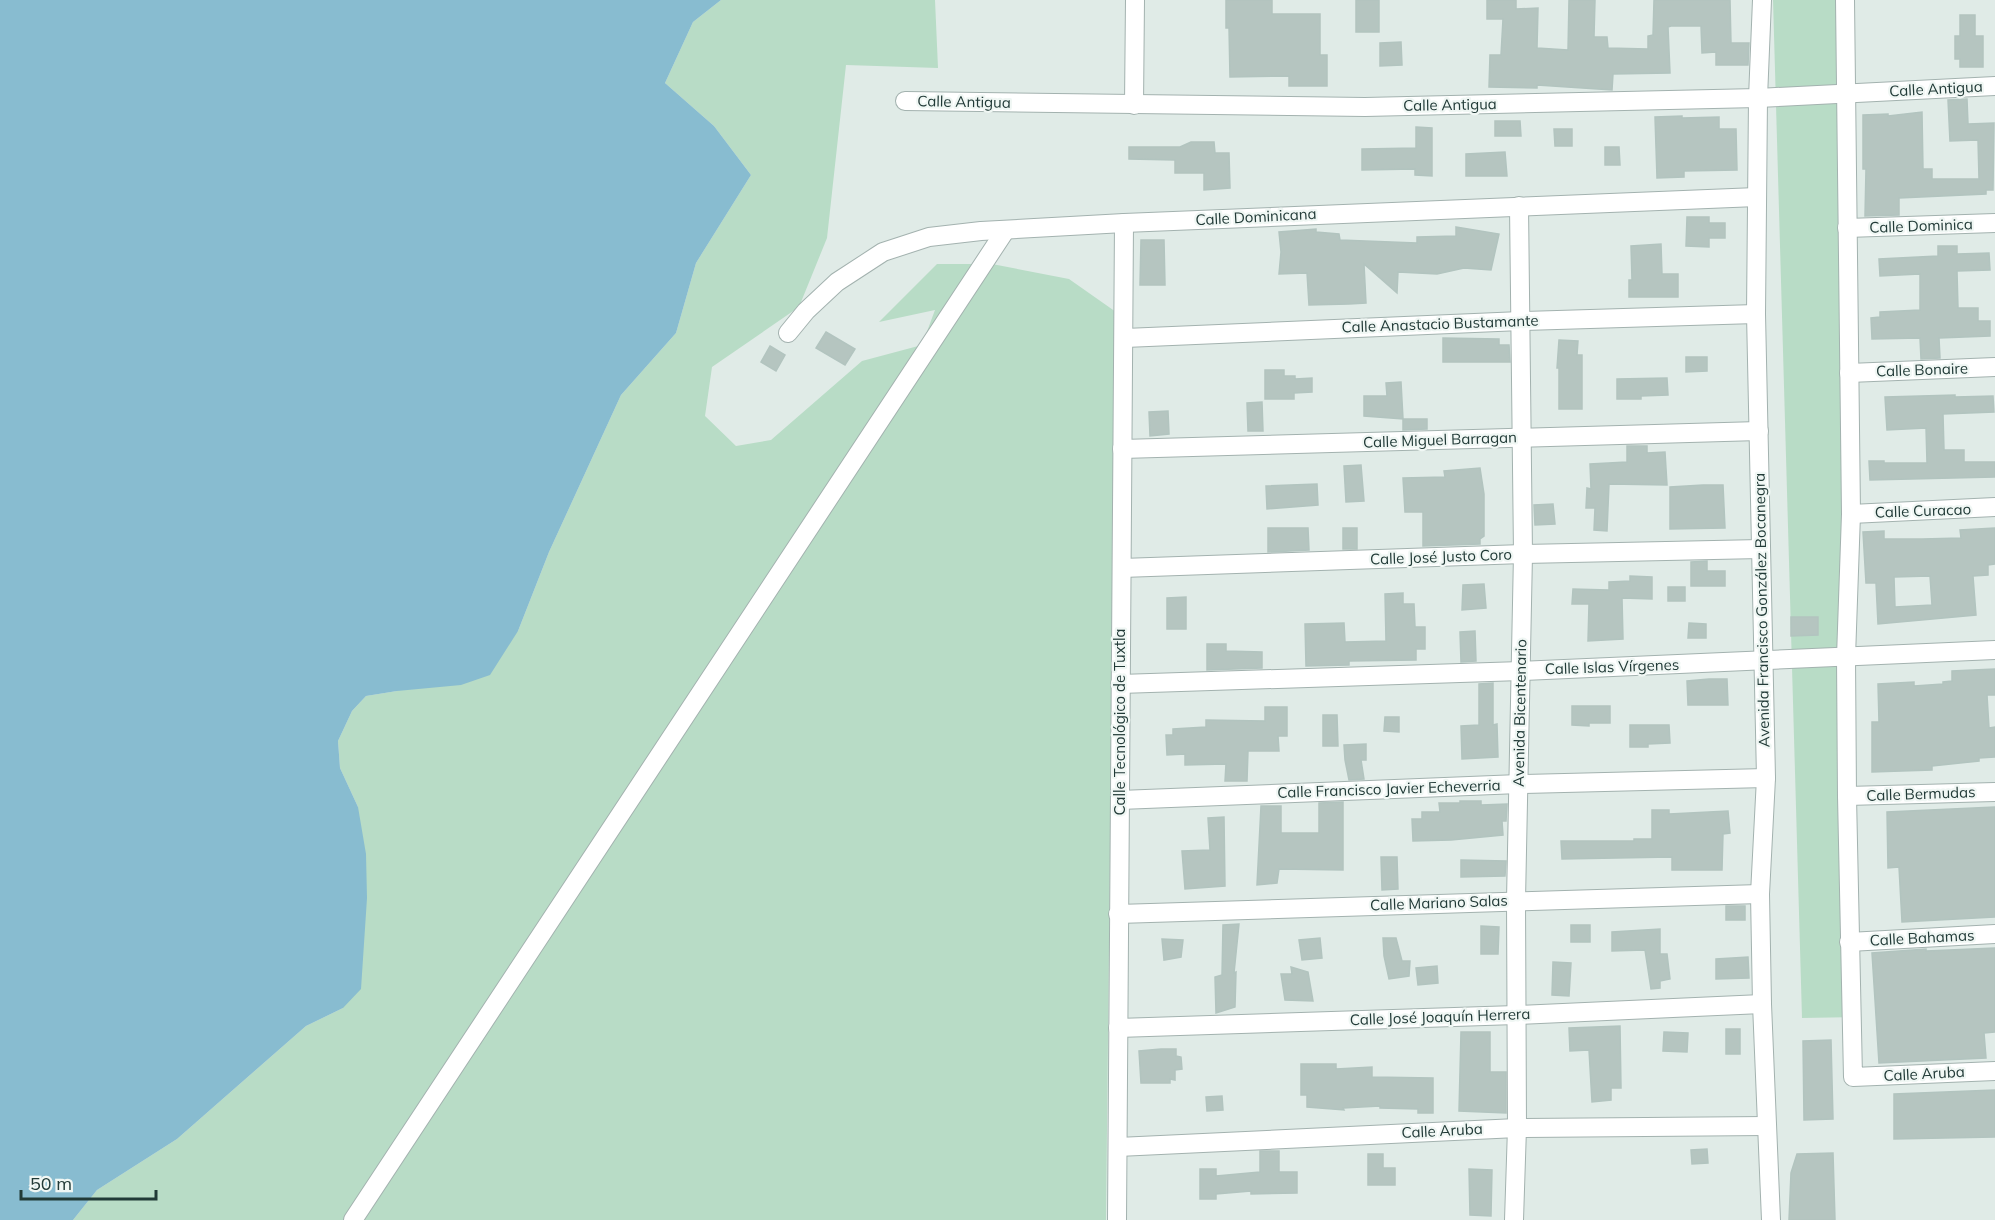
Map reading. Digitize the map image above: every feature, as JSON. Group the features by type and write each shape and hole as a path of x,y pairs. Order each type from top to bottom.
{"street":[{"path":"1134,105 1135,0"},
{"name":"Avenida Francisco González Bocanegra","path":"1762,0 1758,98 1756,314 1766,778 1760,894 1771,1220"},
{"path":"1845,0 1851,514 1846,657 1849,942"},
{"name":"Calle Antigua","path":"905,101 1365,107 1758,98 1995,86"},
{"name":"Calle Dominicana","path":"788,333 806,311 837,282 883,252 929,237 981,231 1124,223 1757,197"},
{"name":"Avenida Bicentenario","path":"1514,1220 1516,900 1523,554 1519,206"},
{"name":"Calle Tecnológico de Tuxtla","path":"1117,1220 1122,449 1125,338 1124,223"},
{"name":"Calle Dominica","path":"1847,228 1995,223"},
{"path":"353,1220 1005,231"},
{"name":"Calle Anastacio Bustamante","path":"1125,338 1521,321 1756,314"},
{"name":"Calle Bonaire","path":"1849,373 1995,367"},
{"name":"Calle Miguel Barragan","path":"1122,449 1759,431"},
{"name":"Calle Curacao","path":"1851,514 1995,507"},
{"name":"Calle José Justo Coro","path":"1122,568 1523,554 1761,549"},
{"name":"Calle Islas Vírgenes","path":"1120,684 1521,671 1995,650"},
{"name":"Calle Francisco Javier Echeverria","path":"1120,800 1519,784 1766,778"},
{"name":"Calle Bermudas","path":"1847,796 1995,792"},
{"name":"Calle Mariano Salas","path":"1118,914 1760,894"},
{"name":"Calle Bahamas","path":"1849,942 1995,934"},
{"name":"Calle Aruba","path":"1849,942 1854,1077 1995,1071"},
{"name":"Calle José Joaquín Herrera","path":"1118,1028 1516,1015 1762,1004"},
{"name":"Calle Aruba","path":"1118,1147 1516,1128 1767,1126"}],"green space":[{"path":"721,0 935,0 938,68 846,65 827,238 799,307 712,367 705,416 736,446 771,440 862,361 922,345 935,310 879,322 937,264 992,264 1069,279 1116,312 1106,1220 73,1220 97,1190 177,1139 306,1026 343,1008 358,807 340,768 338,741 352,711 366,696 397,691 518,631 549,552 621,395 676,333 696,263 751,175 714,126 665,83 693,22"},
{"path":"1773,0 1843,0 1859,1017 1802,1018"}],"water":[{"path":"0,0 721,0 693,22 665,83 714,126 751,175 696,263 676,333 621,395 549,552 518,631 490,675 461,685 366,696 352,711 338,741 340,768 358,807 366,854 367,898 361,989 343,1008 306,1026 177,1139 97,1190 73,1220 0,1220"}],"building":[{"path":"1226,0 1272,0 1272,14 1320,14 1320,55 1327,55 1327,86 1289,86 1289,76 1230,77"},
{"path":"1356,0 1379,0 1379,32 1356,32"},
{"path":"1487,0 1516,0 1516,9 1538,8 1537,48 1568,50 1569,0 1595,0 1594,37 1607,37 1608,48 1648,49 1648,36 1653,35 1654,0 1730,0 1731,43 1749,43 1748,65 1716,65 1716,52 1702,53 1701,26 1671,26 1668,27 1670,73 1613,74 1612,90 1537,85 1537,88 1489,87 1490,55 1501,55 1503,19 1487,19"},
{"path":"1960,15 1975,15 1975,36 1983,36 1983,67 1960,67 1960,59 1955,59 1955,36 1960,36"},
{"path":"1401,42 1402,65 1380,66 1380,43"},
{"path":"1967,99 1968,124 1994,123 1993,190 1986,190 1986,194 1899,198 1899,215 1865,216 1866,169 1863,169 1863,115 1888,114 1888,116 1922,112 1923,169 1932,169 1932,179 1979,179 1978,140 1950,141 1948,100"},
{"path":"1682,116 1682,118 1719,117 1719,129 1736,129 1737,170 1684,171 1684,177 1657,178 1655,117"},
{"path":"1495,121 1520,121 1521,136 1495,136"},
{"path":"1416,127 1432,128 1432,176 1415,175 1415,169 1362,170 1362,149 1416,148"},
{"path":"1554,129 1572,129 1572,146 1555,146"},
{"path":"1191,142 1214,142 1215,153 1229,153 1230,188 1204,190 1204,173 1175,173 1175,160 1129,159 1129,147 1180,147"},
{"path":"1605,147 1619,147 1620,165 1605,165"},
{"path":"1505,152 1507,176 1466,176 1466,154"},
{"path":"1687,217 1709,217 1709,223 1725,223 1725,238 1709,238 1709,247 1686,246"},
{"path":"1456,227 1499,234 1491,270 1464,268 1437,274 1398,272 1397,293 1364,264 1366,303 1309,305 1307,273 1279,274 1281,252 1279,232 1316,229 1316,232 1339,234 1340,240 1417,243 1417,237 1456,236"},
{"path":"1141,240 1164,240 1165,285 1140,285"},
{"path":"1661,244 1662,274 1678,274 1678,297 1629,297 1629,280 1632,280 1631,246"},
{"path":"1938,246 1957,246 1957,254 1989,253 1990,270 1957,271 1958,308 1978,308 1978,321 1990,321 1990,336 1939,338 1940,358 1921,359 1920,338 1872,339 1871,318 1880,317 1880,312 1920,310 1920,274 1880,276 1879,259 1938,256"},
{"path":"826,332 855,349 845,365 816,348"},
{"path":"1443,338 1499,339 1499,345 1509,345 1510,362 1443,362"},
{"path":"1559,340 1578,341 1577,355 1582,355 1582,409 1559,409 1559,368 1557,368"},
{"path":"770,346 785,355 776,371 761,362"},
{"path":"1686,357 1707,357 1707,371 1686,372"},
{"path":"1265,370 1284,370 1284,376 1295,376 1295,379 1312,378 1312,392 1294,393 1294,399 1265,399"},
{"path":"1667,378 1668,395 1641,396 1641,399 1617,399 1617,379"},
{"path":"1401,382 1403,419 1364,416 1364,396 1387,396 1386,383"},
{"path":"1955,395 1955,397 1993,396 1994,412 1943,414 1944,450 1964,450 1964,462 1995,462 1995,477 1870,480 1869,461 1927,463 1926,428 1887,430 1885,397"},
{"path":"1262,402 1263,431 1248,431 1247,403"},
{"path":"1168,411 1169,434 1150,436 1149,412"},
{"path":"1403,419 1427,419 1427,429 1403,430"},
{"path":"1627,446 1647,446 1647,453 1665,452 1667,485 1609,484 1607,531 1594,530 1595,508 1586,508 1587,488 1591,489 1590,464 1627,462"},
{"path":"1361,465 1364,501 1346,502 1344,466"},
{"path":"1480,468 1484,494 1484,536 1480,539 1480,544 1423,546 1423,512 1405,512 1403,478 1445,477 1444,471"},
{"path":"1317,484 1318,505 1267,509 1266,486"},
{"path":"1723,485 1725,528 1670,529 1670,487"},
{"path":"1553,504 1555,524 1535,525 1534,505"},
{"path":"1268,528 1308,528 1309,550 1268,552"},
{"path":"1343,528 1357,528 1357,549 1343,549"},
{"path":"1995,528 1995,564 1988,565 1988,575 1973,576 1976,615 1878,624 1876,583 1866,583 1863,532 1884,531 1884,539 1922,539 1961,538 1960,530","holes":["1930,576 1932,605 1895,607 1894,577"]},
{"path":"1707,561 1707,571 1725,571 1725,586 1691,586 1691,562"},
{"path":"1630,576 1652,577 1652,599 1622,598 1623,639 1588,641 1589,604 1572,604 1573,589 1609,590 1609,582 1630,581"},
{"path":"1484,584 1486,608 1462,610 1463,585"},
{"path":"1668,587 1685,587 1685,601 1668,601"},
{"path":"1403,593 1403,604 1414,604 1415,627 1425,627 1425,649 1416,649 1416,660 1349,661 1349,665 1306,666 1305,624 1344,623 1345,642 1386,641 1385,594"},
{"path":"1186,597 1186,629 1167,629 1167,598"},
{"path":"1791,617 1818,617 1818,635 1791,636"},
{"path":"1689,623 1706,624 1706,638 1688,638"},
{"path":"1475,631 1476,661 1461,662 1460,632"},
{"path":"1207,644 1226,644 1226,651 1262,652 1262,668 1207,670"},
{"path":"1995,669 1995,695 1987,695 1989,728 1995,727 1995,757 1932,766 1932,770 1872,772 1872,722 1879,722 1878,684 1914,682 1914,686 1943,684 1943,682 1952,681 1952,671"},
{"path":"1727,679 1728,705 1688,705 1687,681"},
{"path":"1493,683 1493,725 1497,724 1498,757 1462,759 1461,726 1479,725 1479,684"},
{"path":"1572,706 1610,706 1610,723 1589,723 1589,726 1572,725"},
{"path":"1265,707 1287,707 1287,736 1278,736 1279,751 1248,751 1247,781 1225,781 1226,764 1185,765 1185,754 1167,755 1166,735 1173,735 1173,729 1206,727 1206,720 1265,721"},
{"path":"1323,715 1337,715 1338,746 1323,746"},
{"path":"1385,717 1399,717 1399,732 1384,731"},
{"path":"1630,725 1669,725 1670,743 1630,747"},
{"path":"1366,744 1366,760 1361,760 1364,779 1349,780 1344,745"},
{"path":"1460,801 1481,801 1481,805 1507,804 1506,821 1502,821 1503,835 1413,841 1412,819 1422,819 1422,812 1440,812 1439,803 1460,803"},
{"path":"1343,802 1343,870 1279,869 1277,883 1257,885 1261,806 1281,806 1281,833 1319,833 1319,803"},
{"path":"1995,807 1995,917 1902,922 1899,867 1888,868 1887,812"},
{"path":"1652,810 1669,810 1669,814 1728,811 1730,833 1723,834 1722,870 1672,870 1672,857 1562,859 1561,841 1652,839"},
{"path":"1224,817 1225,886 1185,889 1182,851 1210,850 1208,818"},
{"path":"1381,857 1397,857 1398,889 1382,890"},
{"path":"1461,860 1506,861 1505,876 1461,877"},
{"path":"1726,906 1745,906 1745,920 1726,920"},
{"path":"1239,924 1234,973 1236,972 1235,1007 1216,1013 1215,977 1222,975 1223,925"},
{"path":"1571,925 1590,925 1590,942 1571,942"},
{"path":"1481,926 1499,927 1498,954 1481,954"},
{"path":"1660,929 1660,954 1667,954 1670,979 1660,981 1660,988 1651,989 1645,950 1612,951 1612,932"},
{"path":"1320,938 1322,958 1302,960 1299,940"},
{"path":"1383,938 1396,938 1402,961 1410,961 1409,976 1389,979"},
{"path":"1162,939 1183,940 1181,957 1164,960"},
{"path":"1995,948 1995,1032 1984,1033 1986,1058 1879,1063 1872,953 1926,949 1926,951"},
{"path":"1748,957 1749,978 1716,979 1716,959"},
{"path":"1553,962 1571,963 1569,996 1552,995"},
{"path":"1437,966 1438,983 1418,985 1416,968"},
{"path":"1291,967 1308,972 1313,1001 1285,1000 1281,974 1292,974"},
{"path":"1620,1026 1621,1088 1611,1088 1611,1100 1592,1102 1589,1050 1570,1051 1569,1028"},
{"path":"1726,1029 1740,1029 1740,1054 1726,1054"},
{"path":"1461,1032 1490,1032 1490,1072 1506,1072 1506,1113 1459,1111"},
{"path":"1664,1032 1688,1033 1687,1052 1663,1051"},
{"path":"1831,1040 1833,1119 1804,1120 1803,1041"},
{"path":"1176,1049 1176,1056 1181,1057 1182,1069 1175,1070 1175,1080 1170,1079 1170,1083 1141,1083 1139,1051"},
{"path":"1301,1064 1336,1064 1336,1069 1372,1067 1372,1077 1433,1078 1433,1113 1418,1113 1418,1109 1380,1108 1380,1106 1343,1108 1344,1110 1307,1107 1307,1095 1301,1095"},
{"path":"1995,1090 1995,1137 1894,1139 1894,1094"},
{"path":"1222,1096 1223,1110 1207,1111 1206,1097"},
{"path":"1707,1149 1708,1163 1692,1164 1691,1150"},
{"path":"1260,1151 1279,1151 1279,1172 1297,1172 1297,1193 1251,1194 1251,1191 1216,1194 1216,1199 1200,1199 1200,1169 1216,1169 1216,1176 1260,1172"},
{"path":"1833,1153 1835,1220 1789,1220 1791,1173 1797,1154"},
{"path":"1368,1154 1383,1154 1383,1168 1395,1168 1395,1185 1368,1185"},
{"path":"1469,1169 1492,1170 1491,1216 1470,1215"}]}
